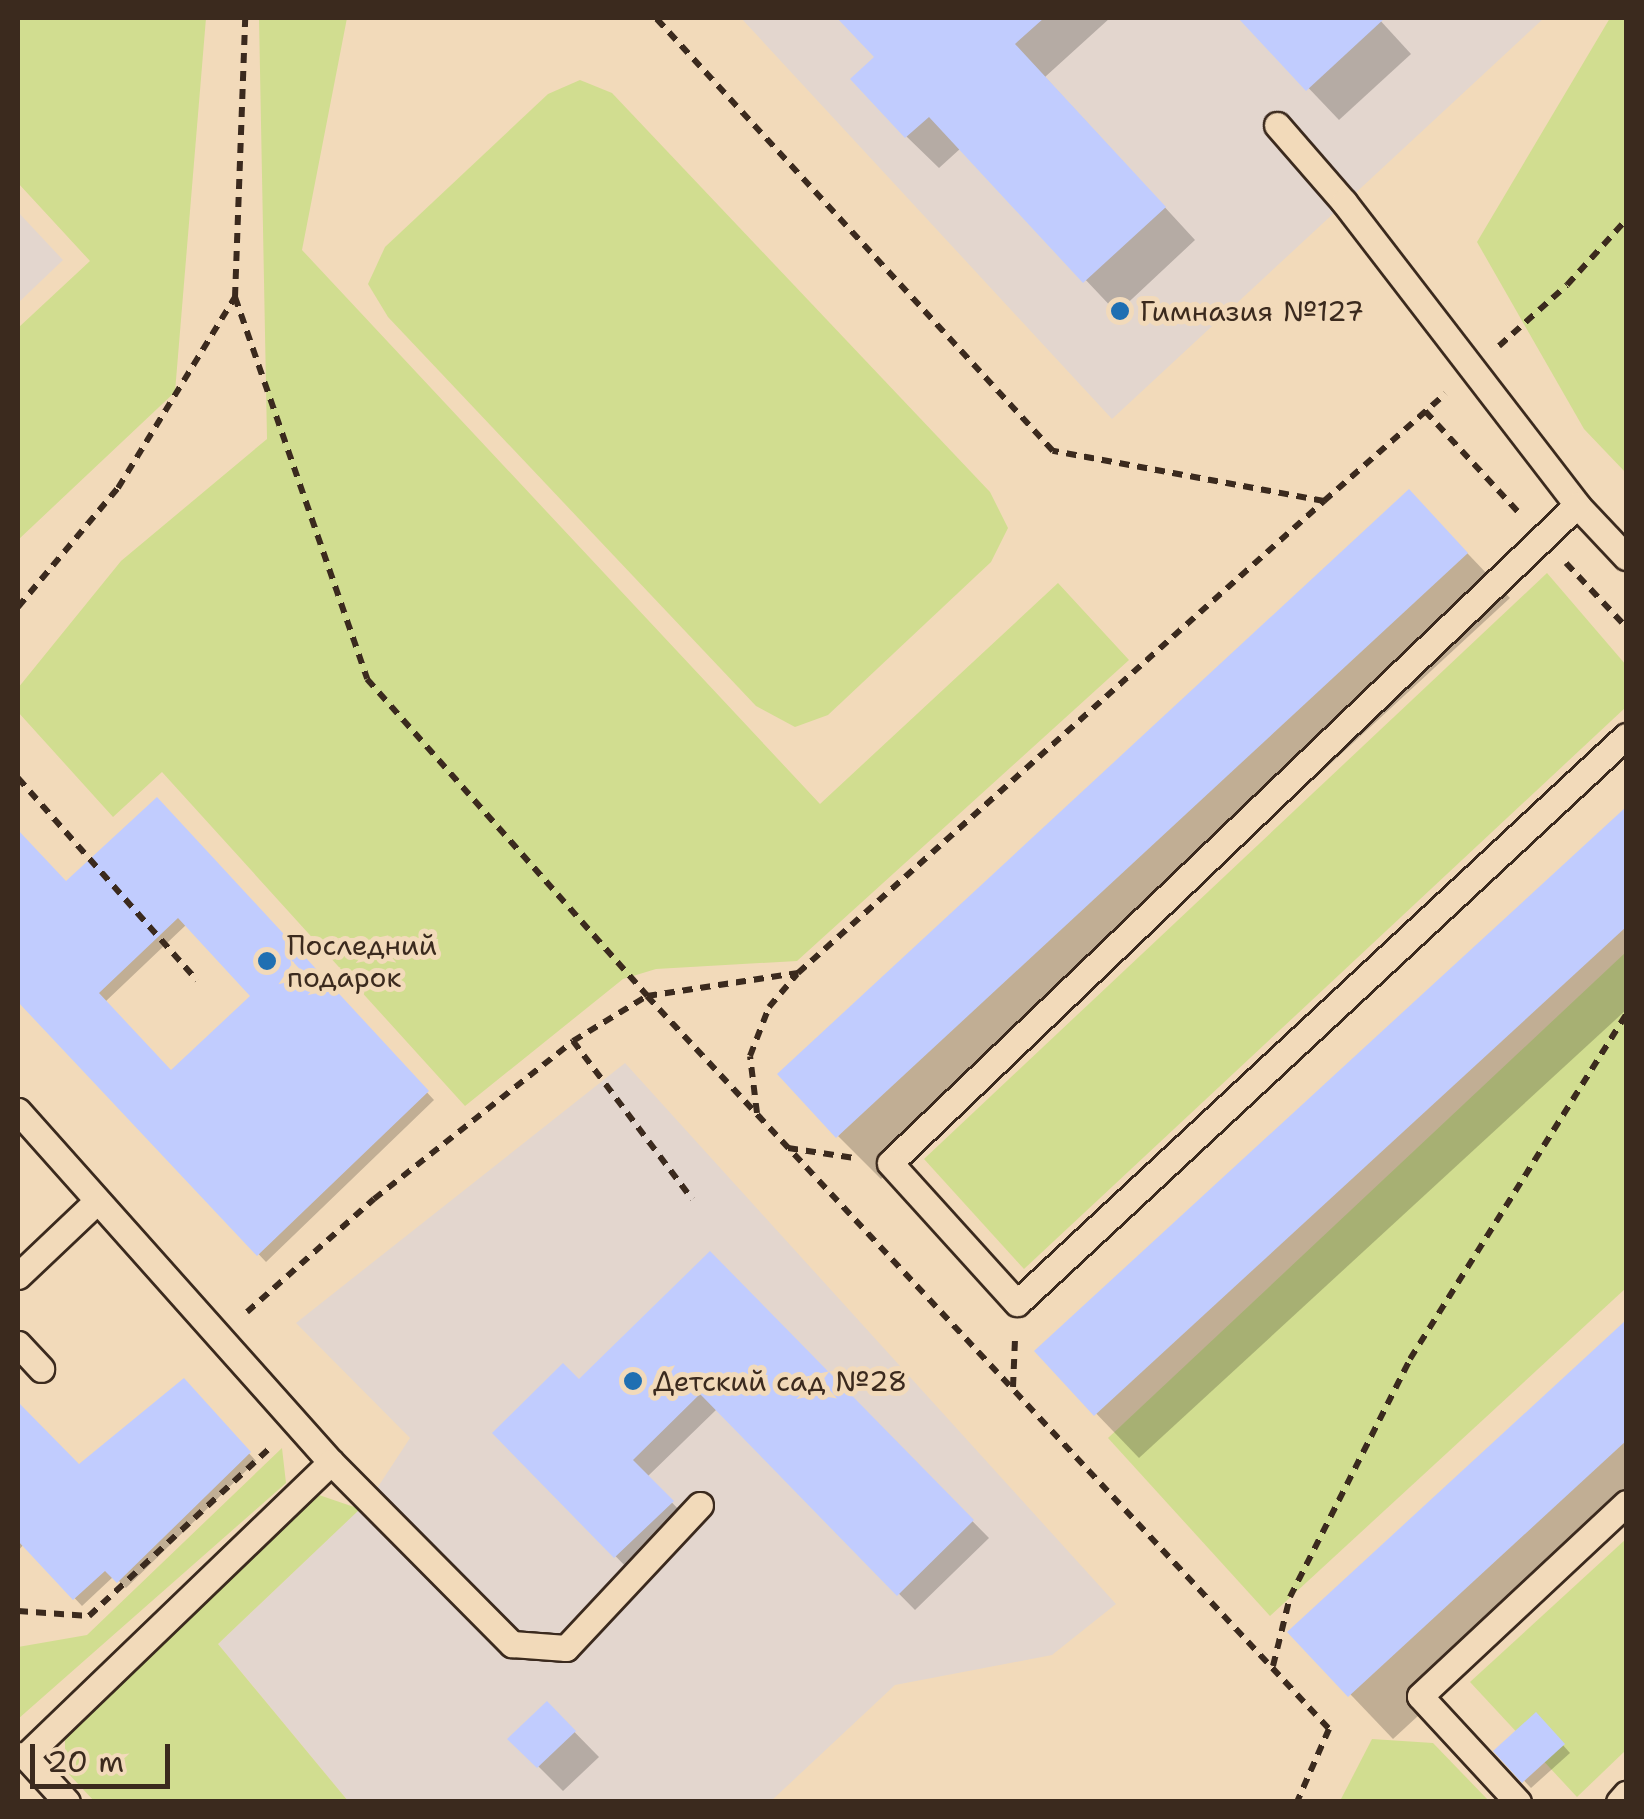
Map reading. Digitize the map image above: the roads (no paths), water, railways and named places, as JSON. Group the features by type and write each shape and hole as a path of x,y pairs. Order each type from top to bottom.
{"lane":[{"path":"1277,125 1344,202 1577,505 1626,557"},
{"path":"1577,505 890,1163 1017,1303 1626,736"},
{"path":"18,1112 330,1462 512,1644 566,1648 700,1505"},
{"path":"18,1276 96,1202"},
{"path":"18,1344 41,1369"},
{"path":"67,1802 21,1755 330,1462"},
{"path":"1518,1802 1420,1696 1626,1503"},
{"path":"1619,1802 1626,1794"}],"place":[{"name":"Гимназия №127","path":"1120,311"},
{"name":"Последний подарок","path":"267,961"},
{"name":"Детский сад №28","path":"633,1381"}]}
